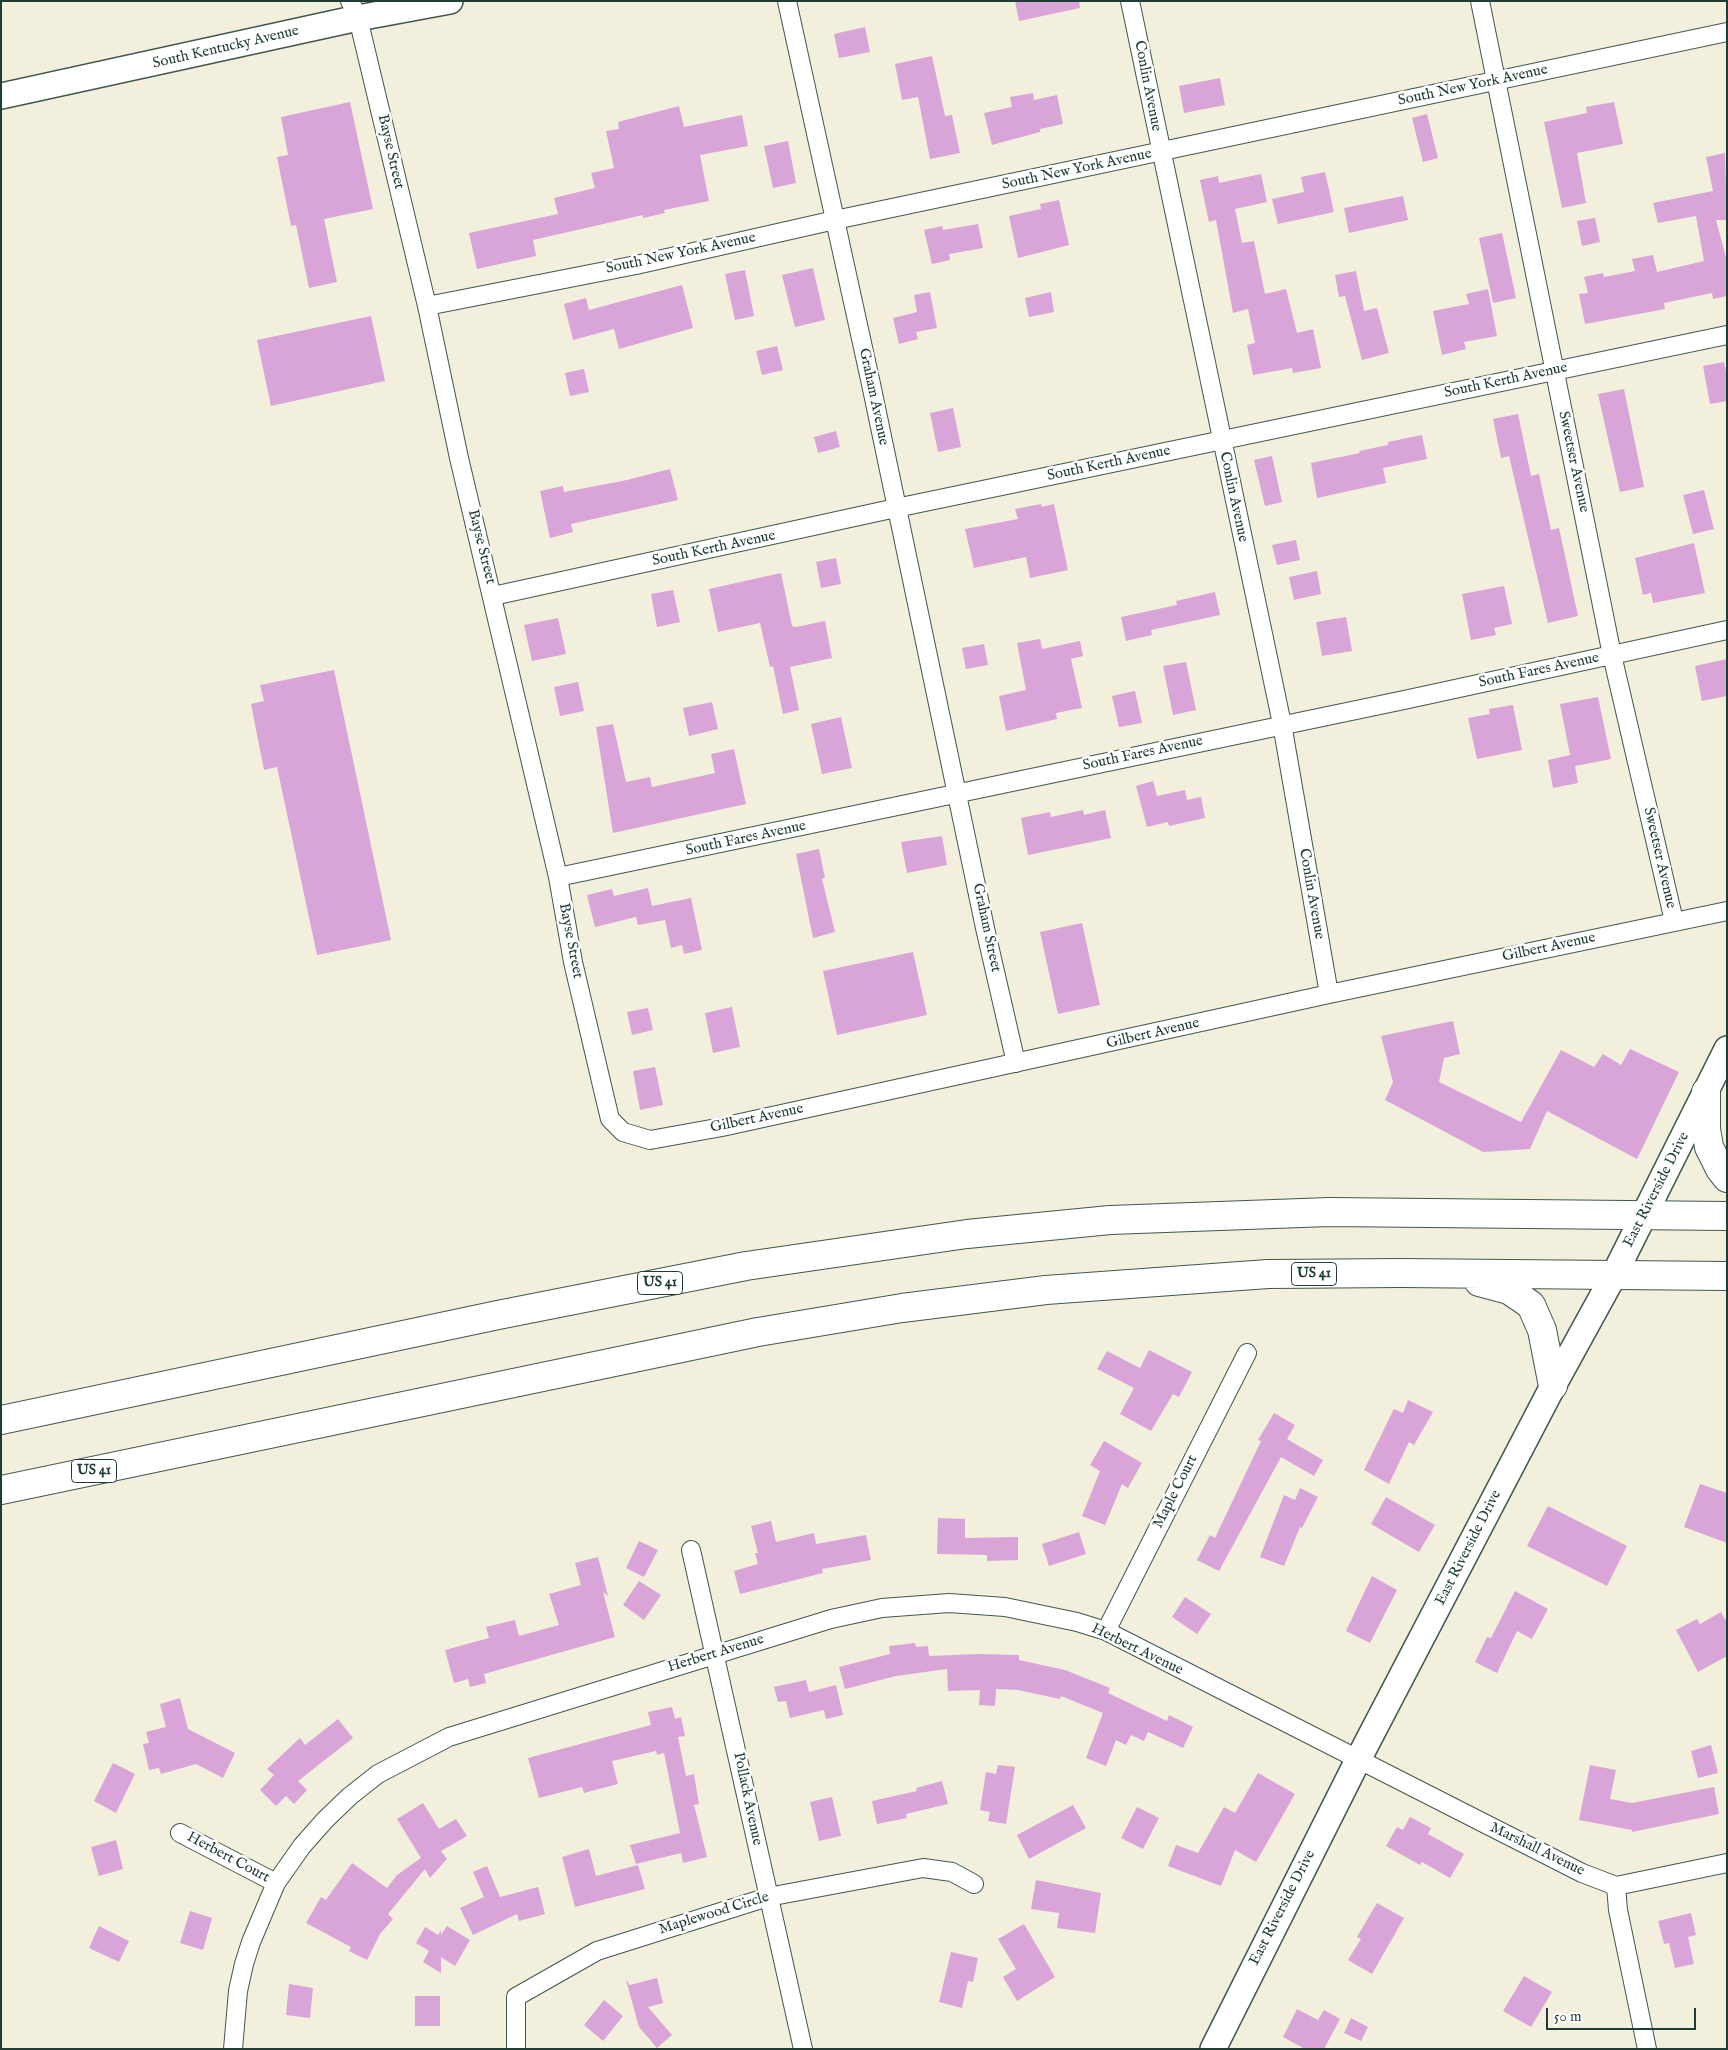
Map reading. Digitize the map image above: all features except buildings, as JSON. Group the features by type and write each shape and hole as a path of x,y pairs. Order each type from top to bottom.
{"highway":[{"path":"1706,1092 1706,1129 1709,1147 1720,1169 1727,1178"},
{"name":"US 41","path":"1,1420 498,1315 746,1266 897,1242 1091,1222 1181,1216 1328,1212 1727,1216"},
{"path":"1400,1273 1490,1284 1523,1298 1531,1306 1542,1330 1553,1386"},
{"name":"US 41","path":"1,1490 758,1332 902,1308 1046,1290 1148,1281 1268,1274 1400,1273 1727,1276"},
{"path":"1,1501 186,1451"}],"street":[{"name":"South Kentucky Avenue","path":"1,96 354,10 450,1"},
{"name":"Graham Avenue","path":"788,1 958,792"},
{"name":"Conlin Avenue","path":"1130,1 1282,724 1330,994"},
{"name":"Sweetser Avenue","path":"1480,1 1494,82 1612,655 1674,921"},
{"name":"Bayse Street","path":"354,10 427,306 459,458 558,877 573,962 604,1094"},
{"name":"South New York Avenue","path":"427,306 636,264 835,220 1161,153 1727,32"},
{"name":"South Kerth Avenue","path":"493,596 896,508 1727,335"},
{"name":"South Fares Avenue","path":"558,877 749,839 958,792 1727,630"},
{"name":"Graham Street","path":"958,792 985,928 1016,1062"},
{"name":"Gilbert Avenue","path":"604,1094 610,1119 623,1132 650,1140 722,1128 1330,994 1727,911"},
{"name":"East Riverside Drive","path":"1213,2049 1359,1758 1553,1386 1614,1275 1727,1049"},
{"name":"Maple Court","path":"1106,1632 1247,1353"},
{"name":"Pollack Avenue","path":"691,1550 803,2049"},
{"name":"Herbert Avenue","path":"233,2049 238,1991 244,1964 250,1942 276,1884 302,1846 325,1820 350,1796 378,1774 449,1737 831,1619 882,1608 949,1603 1005,1607 1077,1622 1106,1632 1184,1673 1359,1758"},
{"name":"Marshall Avenue","path":"1359,1758 1377,1770 1582,1873 1616,1886"},
{"name":"Herbert Court","path":"180,1833 276,1884"},
{"path":"1647,2049 1618,1910 1616,1886 1727,1863"},
{"name":"Maplewood Circle","path":"516,2049 516,1997 597,1951 768,1897 923,1868 952,1872 974,1884"}]}
